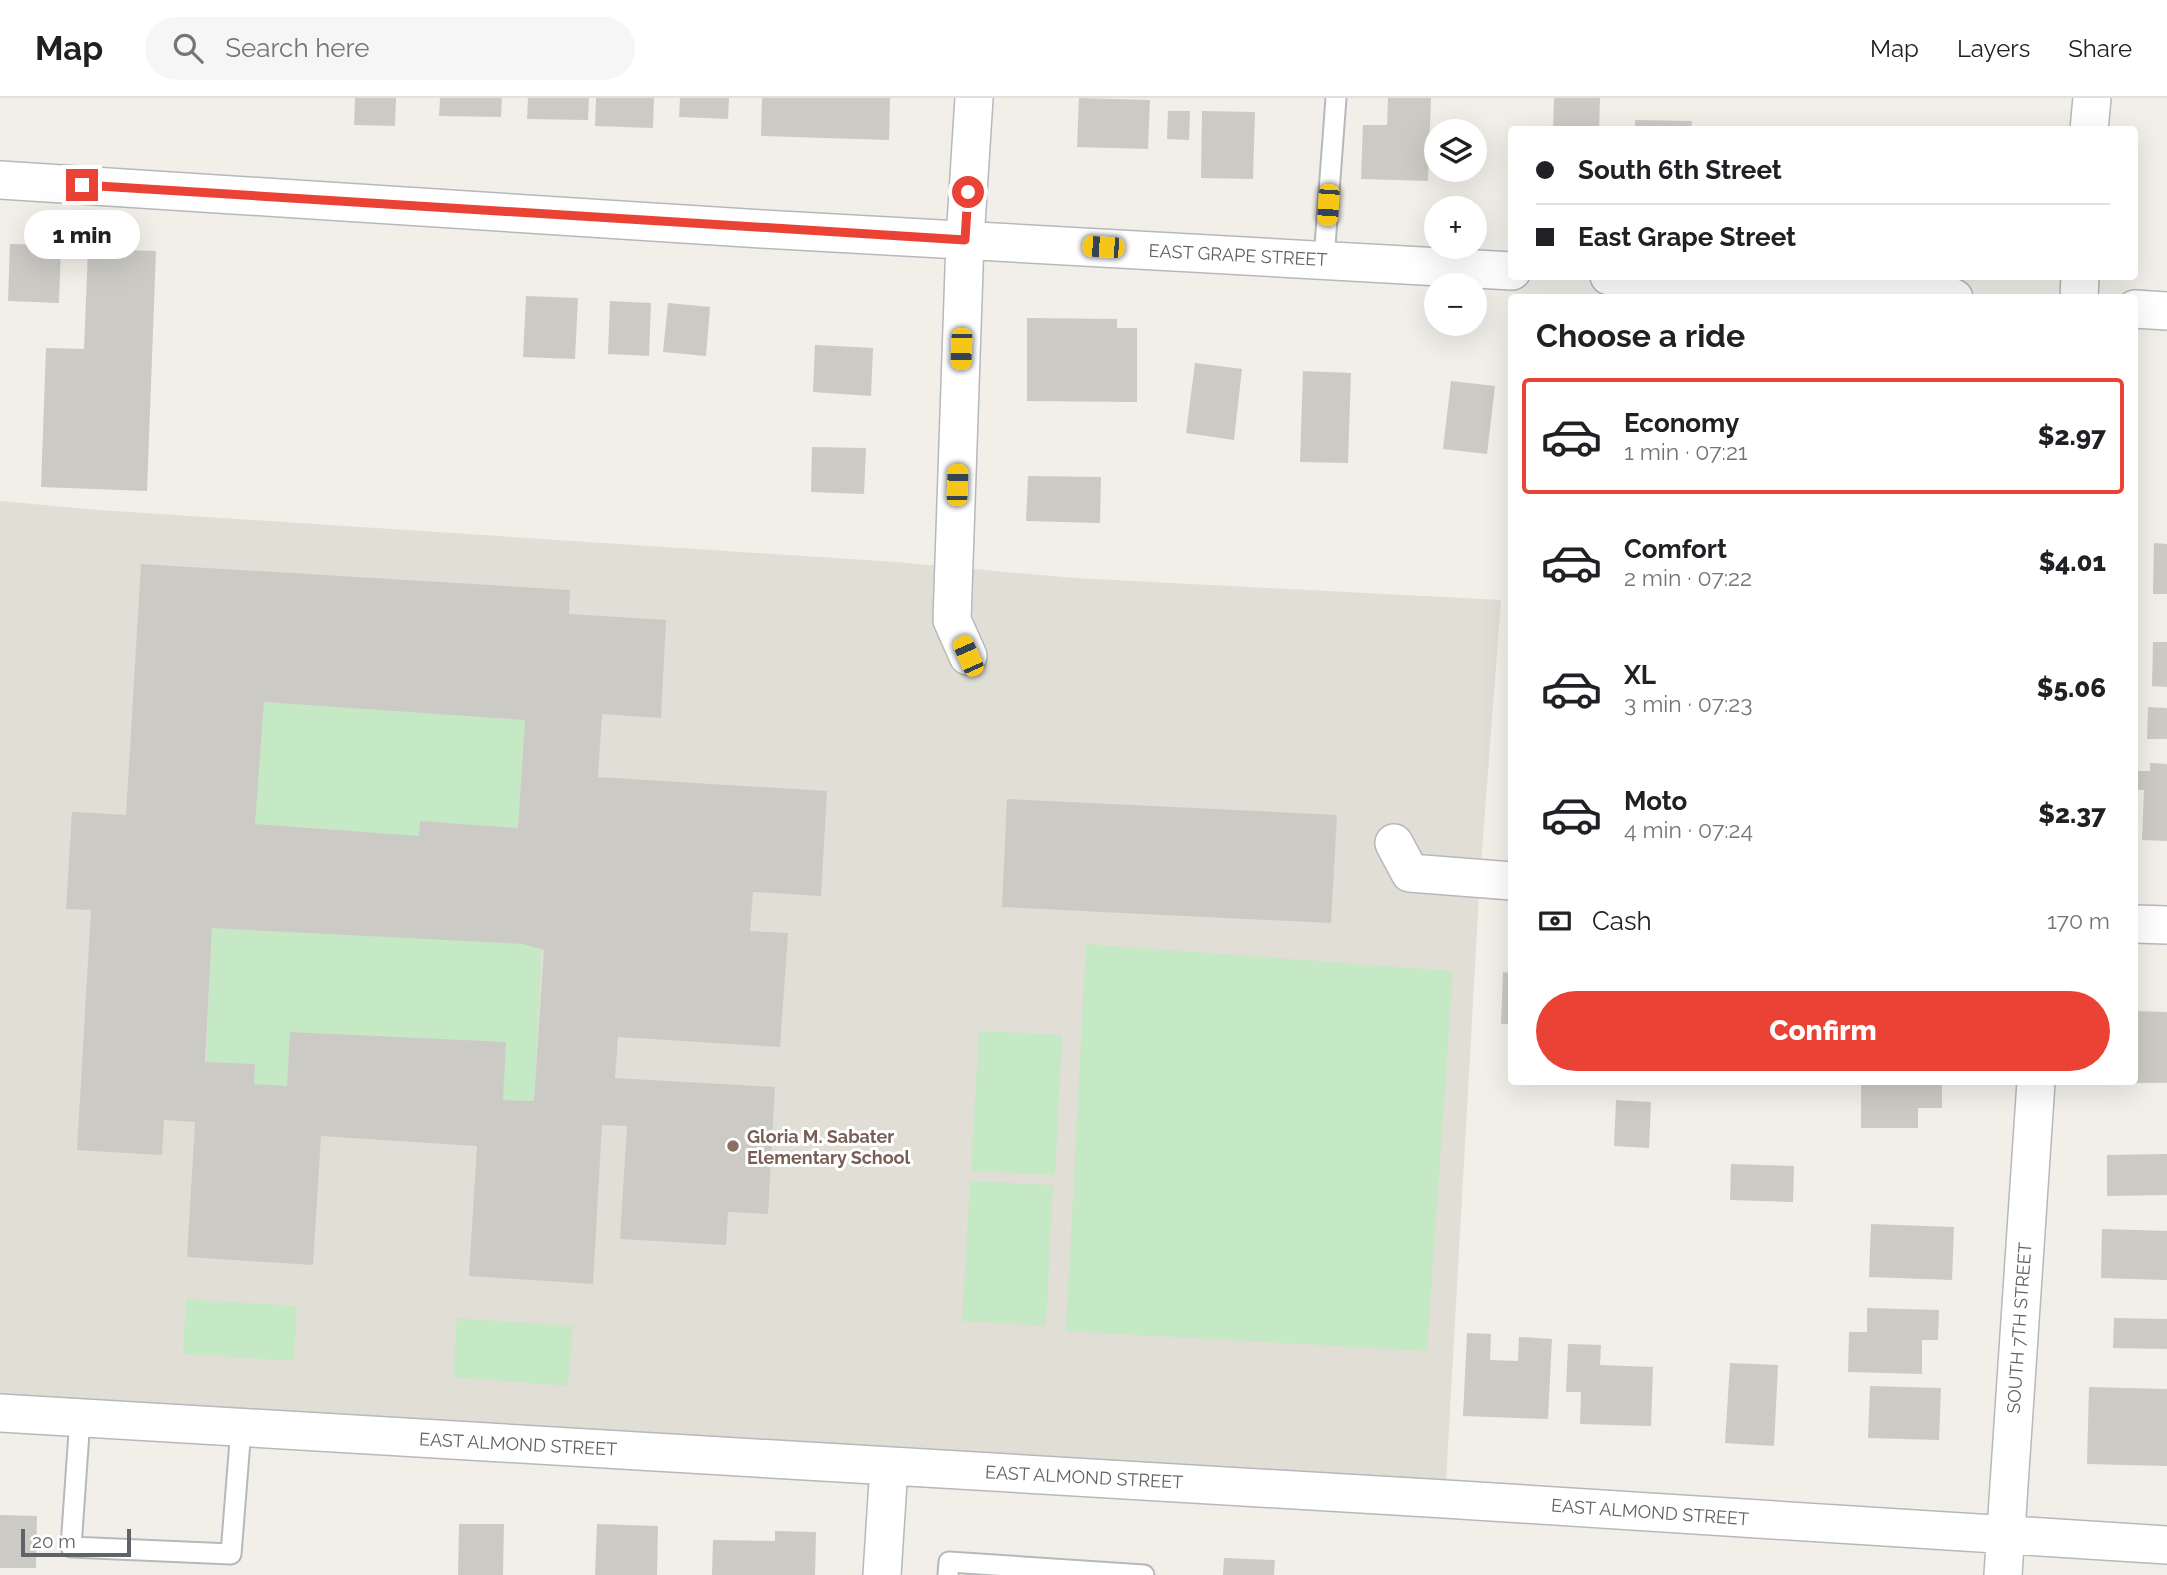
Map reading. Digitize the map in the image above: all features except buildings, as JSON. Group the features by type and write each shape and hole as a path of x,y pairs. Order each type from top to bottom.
{"street":[{"path":"968,656 952,620 965,240 974,98"},
{"path":"2090,126 2091,98"},
{"name":"EAST GRAPE STREET","path":"0,180 762,229 1508,271"},
{"path":"1672,280 1891,294"},
{"path":"2138,309 2167,310"},
{"path":"1394,843 1410,873 1508,881"},
{"path":"2138,924 2167,925"},
{"name":"SOUTH 7TH STREET","path":"2003,1575 2036,1085"},
{"name":"EAST ALMOND STREET","path":"0,1413 2167,1545"},
{"path":"882,1575 889,1466"}],"lane":[{"path":"1324,259 1336,98"},
{"path":"80,1418 71,1547 231,1554 242,1428"},
{"path":"948,1575 949,1562 1144,1575"}],"shaded area":[{"name":"Gloria M. Sabater Elementary School","path":"0,501 99,510 896,562 1075,578 1501,600 1480,878 1445,1499 0,1413"}],"green space":[{"path":"264,702 525,720 518,828 420,821 419,836 255,824"},
{"path":"212,928 542,944 534,1101 503,1100 506,1042 290,1032 287,1086 254,1084 254,1064 206,1062"},
{"path":"1086,944 1453,971 1427,1351 1066,1331"},
{"path":"979,1031 1062,1035 1055,1175 971,1171"},
{"path":"970,1181 1053,1185 1046,1326 962,1321"},
{"path":"186,1299 297,1306 294,1361 183,1354"},
{"path":"457,1318 573,1326 568,1386 453,1377"}],"place":[{"name":"Gloria M. Sabater Elementary School","path":"733,1146"}],"route":[{"path":"82,185 965,240 968,192"}]}
